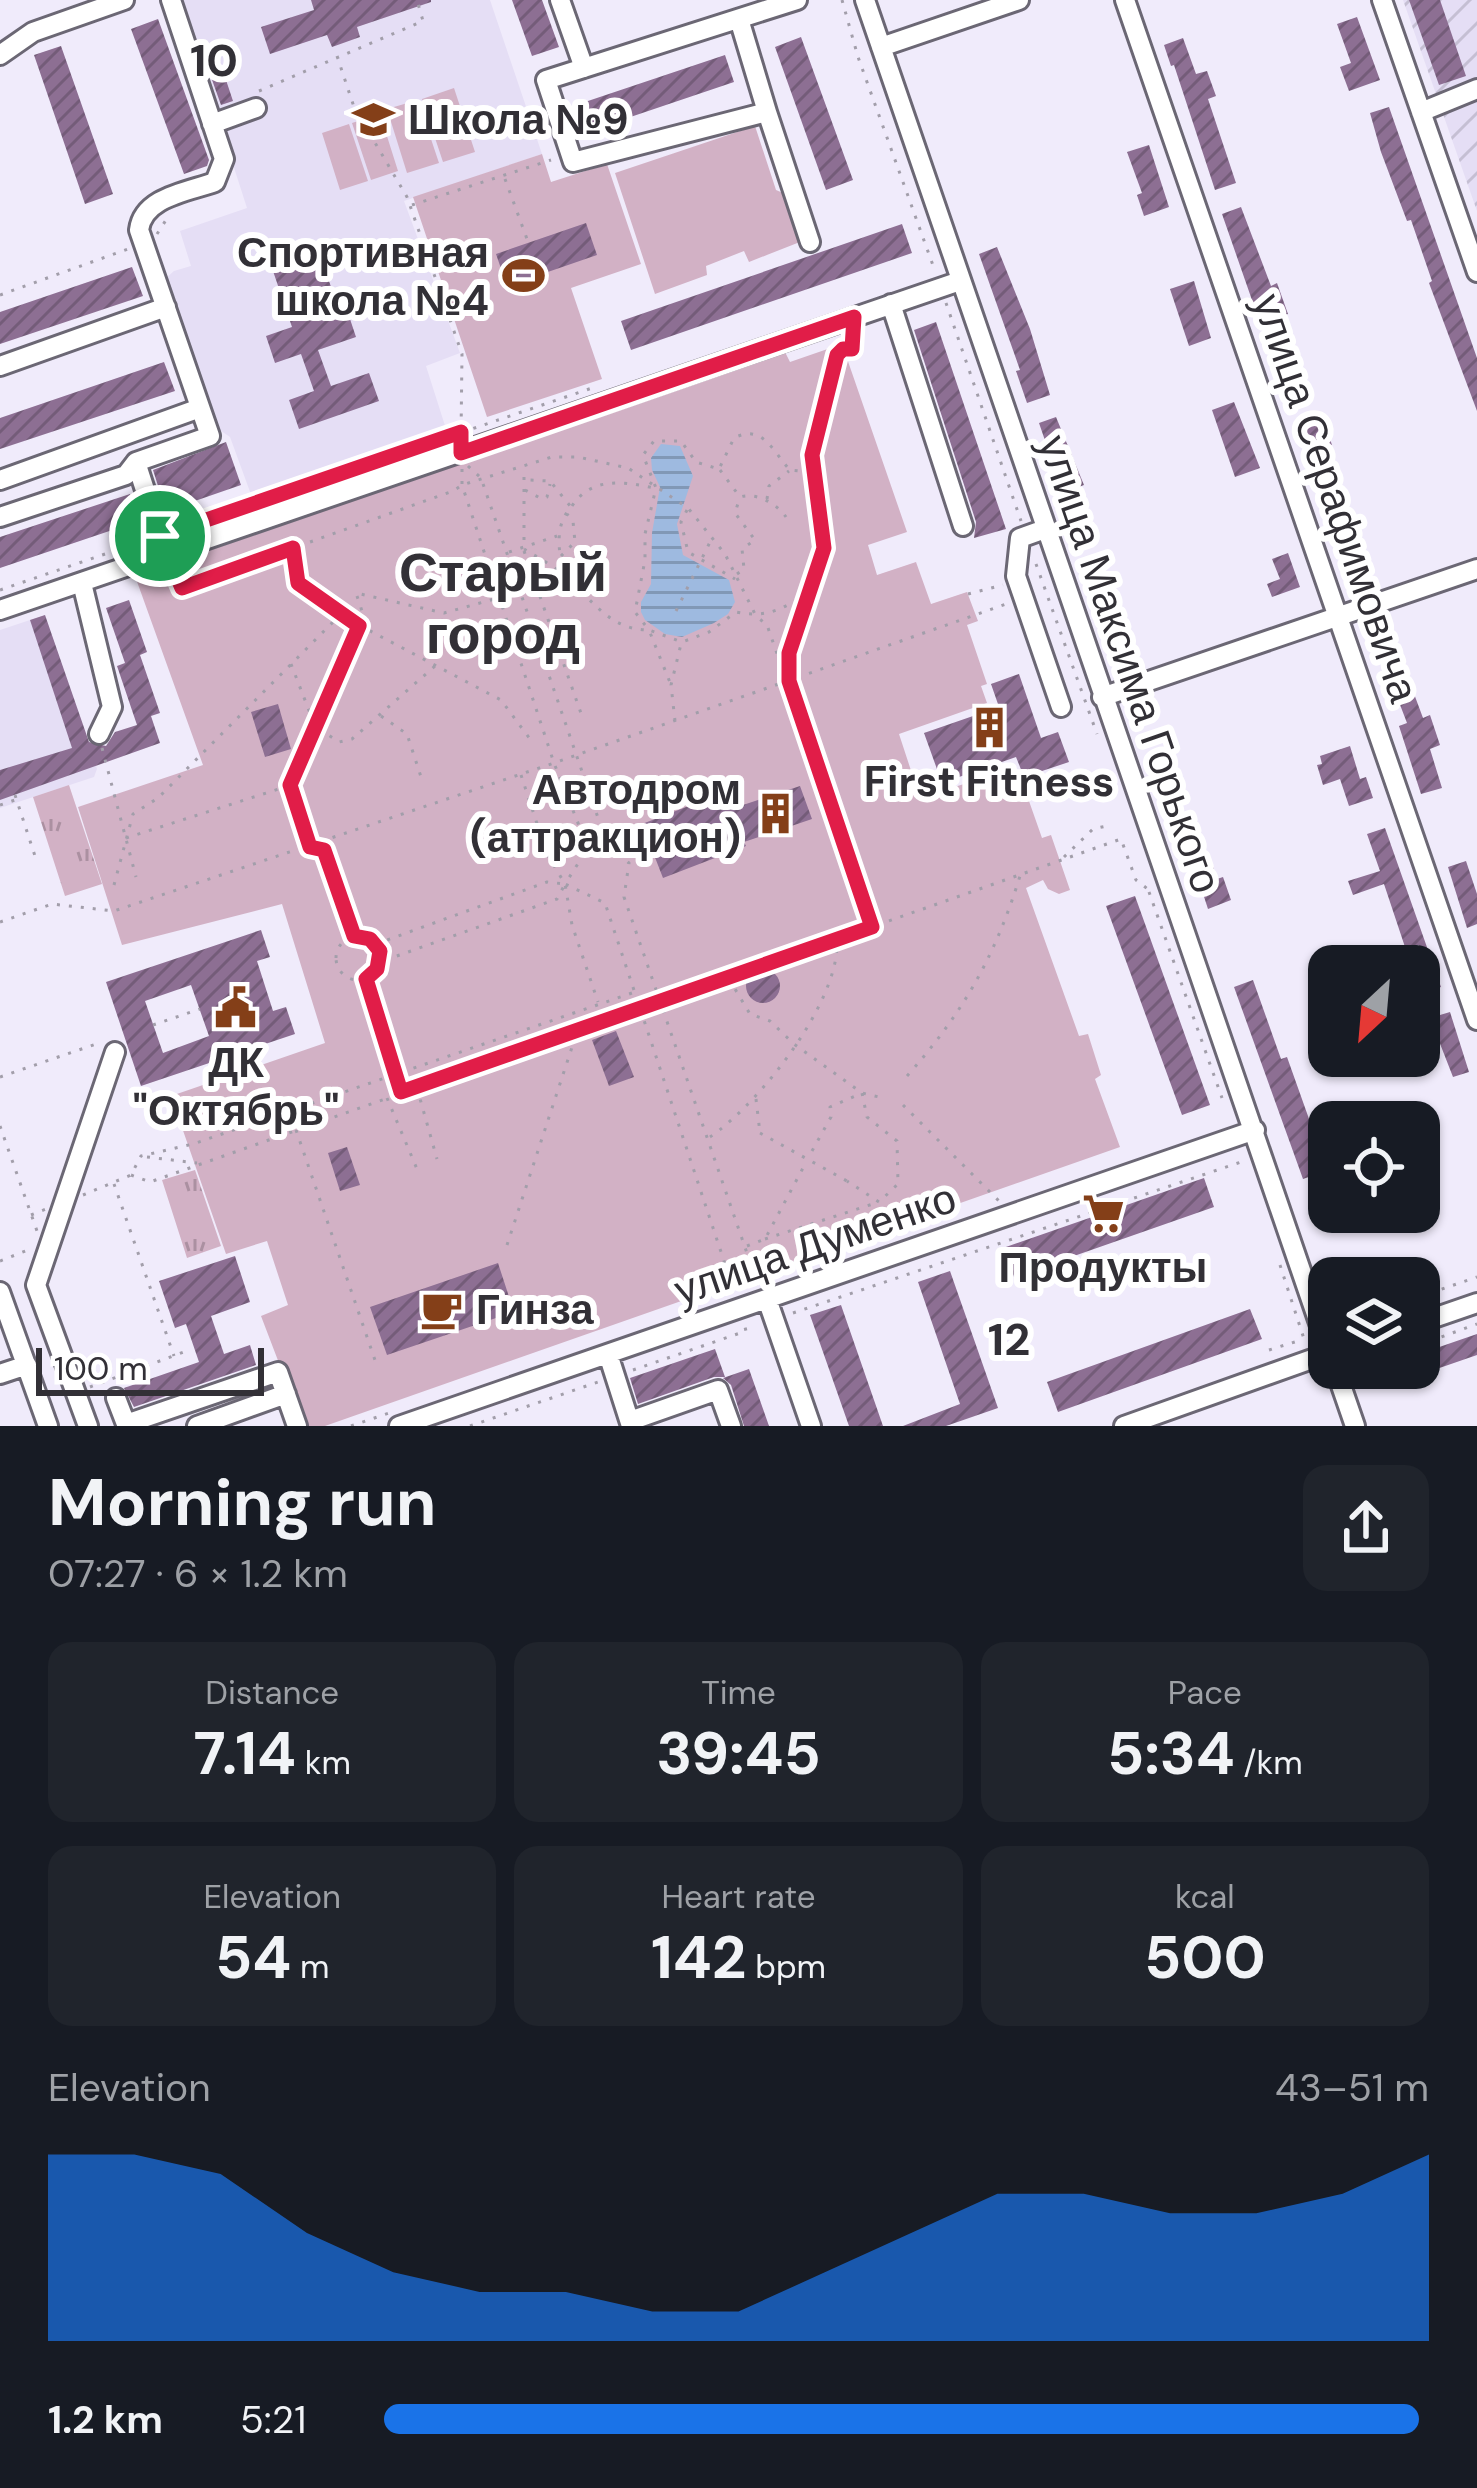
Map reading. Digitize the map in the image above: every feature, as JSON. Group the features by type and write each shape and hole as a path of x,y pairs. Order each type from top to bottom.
{"street":[{"path":"0,55 33,32 124,0"},
{"path":"1,513 126,475 136,462 210,436 140,230 141,216 150,206 214,182 224,159 171,0"},
{"path":"560,0 584,68"},
{"path":"767,112 573,162 546,80 797,0"},
{"name":"улица Максима Горького","path":"865,0 950,284 1045,529 1308,1289"},
{"path":"881,47 1019,0"},
{"name":"улица Серафимовича","path":"1125,0 1477,1020"},
{"path":"1382,0 1477,272"},
{"path":"739,19 810,242"},
{"path":"1421,112 1477,89"},
{"path":"212,124 256,108"},
{"path":"0,610 82,583 163,545 461,453 950,284"},
{"path":"891,304 963,526"},
{"path":"0,366 166,307"},
{"path":"0,480 200,408"},
{"path":"136,462 163,545"},
{"path":"1045,529 1019,538 1016,576 1061,707"},
{"path":"1102,697 1477,569"},
{"path":"82,583 112,707 99,734"},
{"path":"88,1426 36,1286 107,1047"},
{"name":"улица Думенко","path":"399,1426 740,1309 763,1294 1255,1130"},
{"path":"36,1286 1,1296 48,1426"},
{"path":"763,1294 811,1426"},
{"path":"1440,1316 1477,1304"},
{"path":"1124,1426 1308,1353"},
{"path":"608,1354 631,1424 718,1390 731,1426"},
{"path":"0,1374 27,1366"},
{"path":"116,1398 126,1424 278,1372 297,1426"},
{"path":"1342,1389 1355,1426"},
{"path":"187,1403 197,1426 286,1394"},
{"path":"460,1405 469,1426"}],"path":[{"path":"256,108 260,88 423,21 417,0"},
{"path":"842,0 858,57 950,284"},
{"path":"337,56 354,107 411,206 462,354 461,453"},
{"path":"411,206 570,154"},
{"path":"503,176 527,239"},
{"path":"789,681 789,653 824,548 812,455 837,355 852,349 854,317"},
{"path":"0,590 163,545 461,432 614,381"},
{"path":"719,469 727,446 741,433 764,436 790,470"},
{"path":"675,721 671,685 649,630 635,612 656,488 643,455 661,439 681,441 696,462 719,469 740,497"},
{"path":"163,545 182,588 462,484 553,457 578,457 628,468 688,508 736,575 756,616 767,625 872,927"},
{"path":"366,979 380,962 557,899 588,848 554,763 462,484 462,461 481,478 607,844 629,863 624,897 763,1294"},
{"path":"767,501 769,486 790,470 801,471 813,483"},
{"path":"571,507 550,481 524,476 524,549 583,719"},
{"path":"523,489 542,499 547,497 550,481"},
{"path":"563,574 558,536 566,512 581,491 628,482 656,488"},
{"path":"740,497 749,494 767,501 785,518"},
{"path":"736,575 744,568 742,549 755,541 751,526 735,513 740,497"},
{"path":"688,508 681,522 688,552 739,582"},
{"path":"560,557 575,542 573,521 566,512"},
{"path":"507,552 558,536"},
{"path":"676,611 712,538"},
{"path":"293,548 298,583 359,626 501,700 530,739"},
{"path":"524,549 563,574 605,616 632,630 649,630 682,642 709,632 736,613 756,616 782,610 806,593"},
{"path":"310,847 290,785 359,626 362,611 356,593 444,613 500,597"},
{"path":"291,662 315,726 340,742 352,740 435,666 444,613"},
{"path":"114,884 133,814 158,798 340,615"},
{"path":"0,922 52,904 114,910 521,775 971,616"},
{"path":"671,685 682,642"},
{"path":"380,715 406,734 423,783"},
{"path":"99,734 136,877"},
{"path":"521,775 547,854 565,884 572,925 598,1004"},
{"path":"123,839 290,785"},
{"path":"0,805 16,797 35,856"},
{"path":"1060,861 1093,830 1111,825"},
{"path":"634,992 193,1144 141,1156 130,1175 150,1183 1121,839 1136,880 1149,890"},
{"path":"310,847 324,850 354,936"},
{"path":"907,1076 967,1001 998,944 1020,875"},
{"path":"376,944 547,882 565,884 605,903 746,1331"},
{"path":"366,979 344,976 336,962 340,944 363,936 376,944 380,962"},
{"path":"709,1138 756,1095 794,1044 828,991 839,962 837,939"},
{"path":"728,977 750,1014 770,1021 862,1094 879,1097"},
{"path":"366,979 401,1092"},
{"path":"153,1025 200,1009"},
{"path":"507,1245 578,1030"},
{"path":"0,1077 107,1047"},
{"path":"417,1086 437,1159"},
{"path":"812,1150 831,1117 830,1107 862,1094"},
{"path":"745,1247 879,1202 898,1184 897,1141 867,1118 862,1094"},
{"path":"756,1095 760,1132 879,1202"},
{"path":"387,1097 417,1168"},
{"path":"903,1105 1001,1203"},
{"path":"0,1126 41,1245 0,1262"},
{"path":"296,1129 377,1366"},
{"path":"141,1156 198,1164"},
{"path":"469,1426 1246,1160"},
{"path":"765,1239 803,1168"},
{"path":"113,1183 174,1356"},
{"path":"1440,1289 1477,1276"},
{"path":"1440,1337 1477,1324"},
{"path":"1268,1350 1308,1347"},
{"path":"90,1387 189,1350"}],"shaded area":[{"path":"180,0 490,0 542,154 404,201 460,353 426,366 447,432 253,500 230,437 211,424 164,280 191,266 180,231 247,208"},
{"path":"1403,0 1477,0 1477,211"},
{"path":"45,615 97,769 94,777 0,808 0,630"}],"green space":[{"path":"454,88 475,152 443,162 422,99"},
{"path":"418,100 439,163 407,173 387,109"},
{"path":"380,114 398,171 371,180 352,123"},
{"path":"349,124 368,181 340,190 322,133"},
{"path":"755,126 776,190 790,196 805,240 749,262 744,251 706,266 707,275 655,294 615,173"},
{"name":"Спортивная школа №4","path":"542,154 551,182 607,164 641,264 571,288 602,379 487,417 413,197"},
{"path":"842,344 907,532 868,545 877,575 916,562 931,604 967,592 978,621 967,625 987,684 981,686 987,703 899,734 920,798 1011,769 1017,785 1023,784 1042,838 1051,835 1070,890 1059,894 1043,880 1026,888 1079,1036 1088,1034 1101,1075 1095,1079 1120,1147 325,1426 303,1426 261,1316 288,1305 267,1241 226,1254 171,1096 325,1043 282,904 122,945 78,807 203,765 135,576 785,352 790,362"},
{"path":"69,785 102,884 65,896 33,797"},
{"path":"195,1170 221,1246 187,1258 162,1180"}],"water":[{"path":"661,444 680,446 693,476 677,524 683,555 729,580 735,602 728,614 682,637 665,634 641,612 651,584 652,533 660,487 651,458"}],"building":[{"path":"311,0 431,2 357,27 360,37 332,47 327,35 270,54 261,27 314,10"},
{"path":"512,0 542,0 559,47 532,56"},
{"path":"1409,0 1440,0 1466,76 1439,85"},
{"path":"1357,17 1380,80 1349,91 1340,67 1351,63 1337,24"},
{"path":"158,19 209,160 207,166 184,174 131,29"},
{"path":"801,37 853,180 826,190 775,47"},
{"path":"1183,38 1196,74 1207,71 1216,96 1208,99 1236,183 1215,190 1164,45"},
{"path":"214,44 233,101 221,105 201,49"},
{"path":"61,46 113,194 85,204 34,55"},
{"path":"725,55 734,82 589,131 579,104"},
{"path":"1389,107 1477,358 1477,411 1411,220 1407,221 1381,152 1370,113"},
{"path":"1149,145 1169,207 1144,216 1137,195 1142,193 1127,152"},
{"path":"1241,207 1271,286 1277,283 1288,314 1260,323 1222,214"},
{"path":"586,223 597,255 507,286 496,254"},
{"path":"902,224 912,253 631,350 621,321"},
{"path":"997,247 1050,395 1027,403 979,254"},
{"path":"320,255 339,310 346,307 356,337 318,350 331,386 369,373 379,401 299,429 289,400 314,391 301,354 275,363 266,336 292,327 273,271"},
{"path":"132,267 143,296 0,344 0,312"},
{"path":"1194,281 1211,338 1189,346 1170,289"},
{"path":"936,322 1006,529 974,538 976,522 914,330"},
{"path":"164,362 175,391 0,449 0,418"},
{"path":"1234,402 1260,468 1235,477 1212,410"},
{"path":"1056,417 1084,485 1063,493 1039,423"},
{"path":"1323,418 1332,445 1326,447 1367,562 1348,569 1300,426"},
{"path":"226,442 241,485 166,511 153,470"},
{"path":"130,494 139,521 0,568 0,537"},
{"path":"1288,553 1300,587 1272,597 1267,584 1280,579 1272,559"},
{"path":"129,600 147,652 140,655 160,713 151,716 160,743 0,800 0,770 72,748 30,620 45,615 89,742 106,746 115,732 137,725 117,666 125,663 106,608"},
{"name":"First Fitness","path":"1019,674 1041,738 1058,732 1069,762 1024,777 1016,757 942,783 924,733 999,707 991,684"},
{"path":"1410,683 1423,718 1430,715 1440,745 1430,749 1442,788 1421,794 1399,726 1407,723 1394,689"},
{"path":"278,704 291,749 265,757 251,712"},
{"path":"1350,746 1360,779 1366,777 1373,798 1349,806 1340,779 1323,785 1317,765 1322,764 1320,756"},
{"path":"800,786 812,819 744,842 746,846 663,878 642,824 725,792 731,809"},
{"path":"1385,828 1426,945 1404,945 1384,884 1353,895 1348,881 1380,871 1367,834"},
{"path":"1209,854 1231,900 1208,909 1192,860"},
{"path":"1466,861 1477,894 1477,924 1467,928 1448,867"},
{"path":"1135,896 1210,1105 1182,1115 1106,906"},
{"name":"ДК \"Октябрь\"","path":"261,930 270,957 257,961 273,1011 286,1007 295,1034 141,1086 106,982","holes":["191,985 209,1036 163,1053 145,1001"]},
{"path":"763,969 775,974 780,986 775,998 763,1003 751,998 746,986 751,974"},
{"path":"1253,980 1281,1059 1287,1057 1308,1116 1308,1177 1303,1179 1234,987"},
{"path":"1450,1012 1469,1072 1453,1077 1440,1044 1440,1015"},
{"path":"616,1031 634,1077 609,1086 592,1040"},
{"path":"347,1147 360,1185 340,1191 328,1153"},
{"path":"1204,1178 1214,1207 1014,1277 1003,1248"},
{"path":"235,1256 250,1302 211,1316 224,1354 250,1345 256,1365 134,1407 124,1388 199,1362 186,1324 175,1328 159,1281"},
{"name":"Гинза","path":"498,1263 514,1312 387,1355 370,1307"},
{"path":"950,1271 998,1408 946,1426 903,1426 960,1404 918,1282"},
{"path":"841,1305 883,1426 849,1426 810,1315"},
{"path":"1250,1309 1262,1339 1058,1412 1047,1382"},
{"path":"1477,1334 1477,1355 1440,1368 1440,1347"},
{"path":"715,1349 725,1377 638,1404 630,1378"},
{"path":"749,1369 769,1426 744,1426 731,1385 723,1378"}],"place":[{"name":"Школа №9","path":"374,119"},
{"name":"Спортивная школа №4","path":"523,276"},
{"name":"First Fitness","path":"989,727"},
{"name":"Автодром (аттракцион)","path":"775,813"},
{"name":"ДК \"Октябрь\"","path":"236,1008"},
{"name":"Продукты","path":"1103,1213"},
{"name":"Гинза","path":"442,1309"}],"district":[{"name":"10","path":"214,60"},
{"name":"Старый город","path":"503,603"},
{"name":"12","path":"1009,1339"}],"route":[{"path":"854,317 852,349 837,355 812,455 824,548 789,653 789,681 872,927 401,1092 366,979 377,969 380,951 370,939 354,936 324,850 310,847 300,825 290,785 359,626 298,583 293,548 182,588 160,536 461,432 461,453 854,317"}]}
